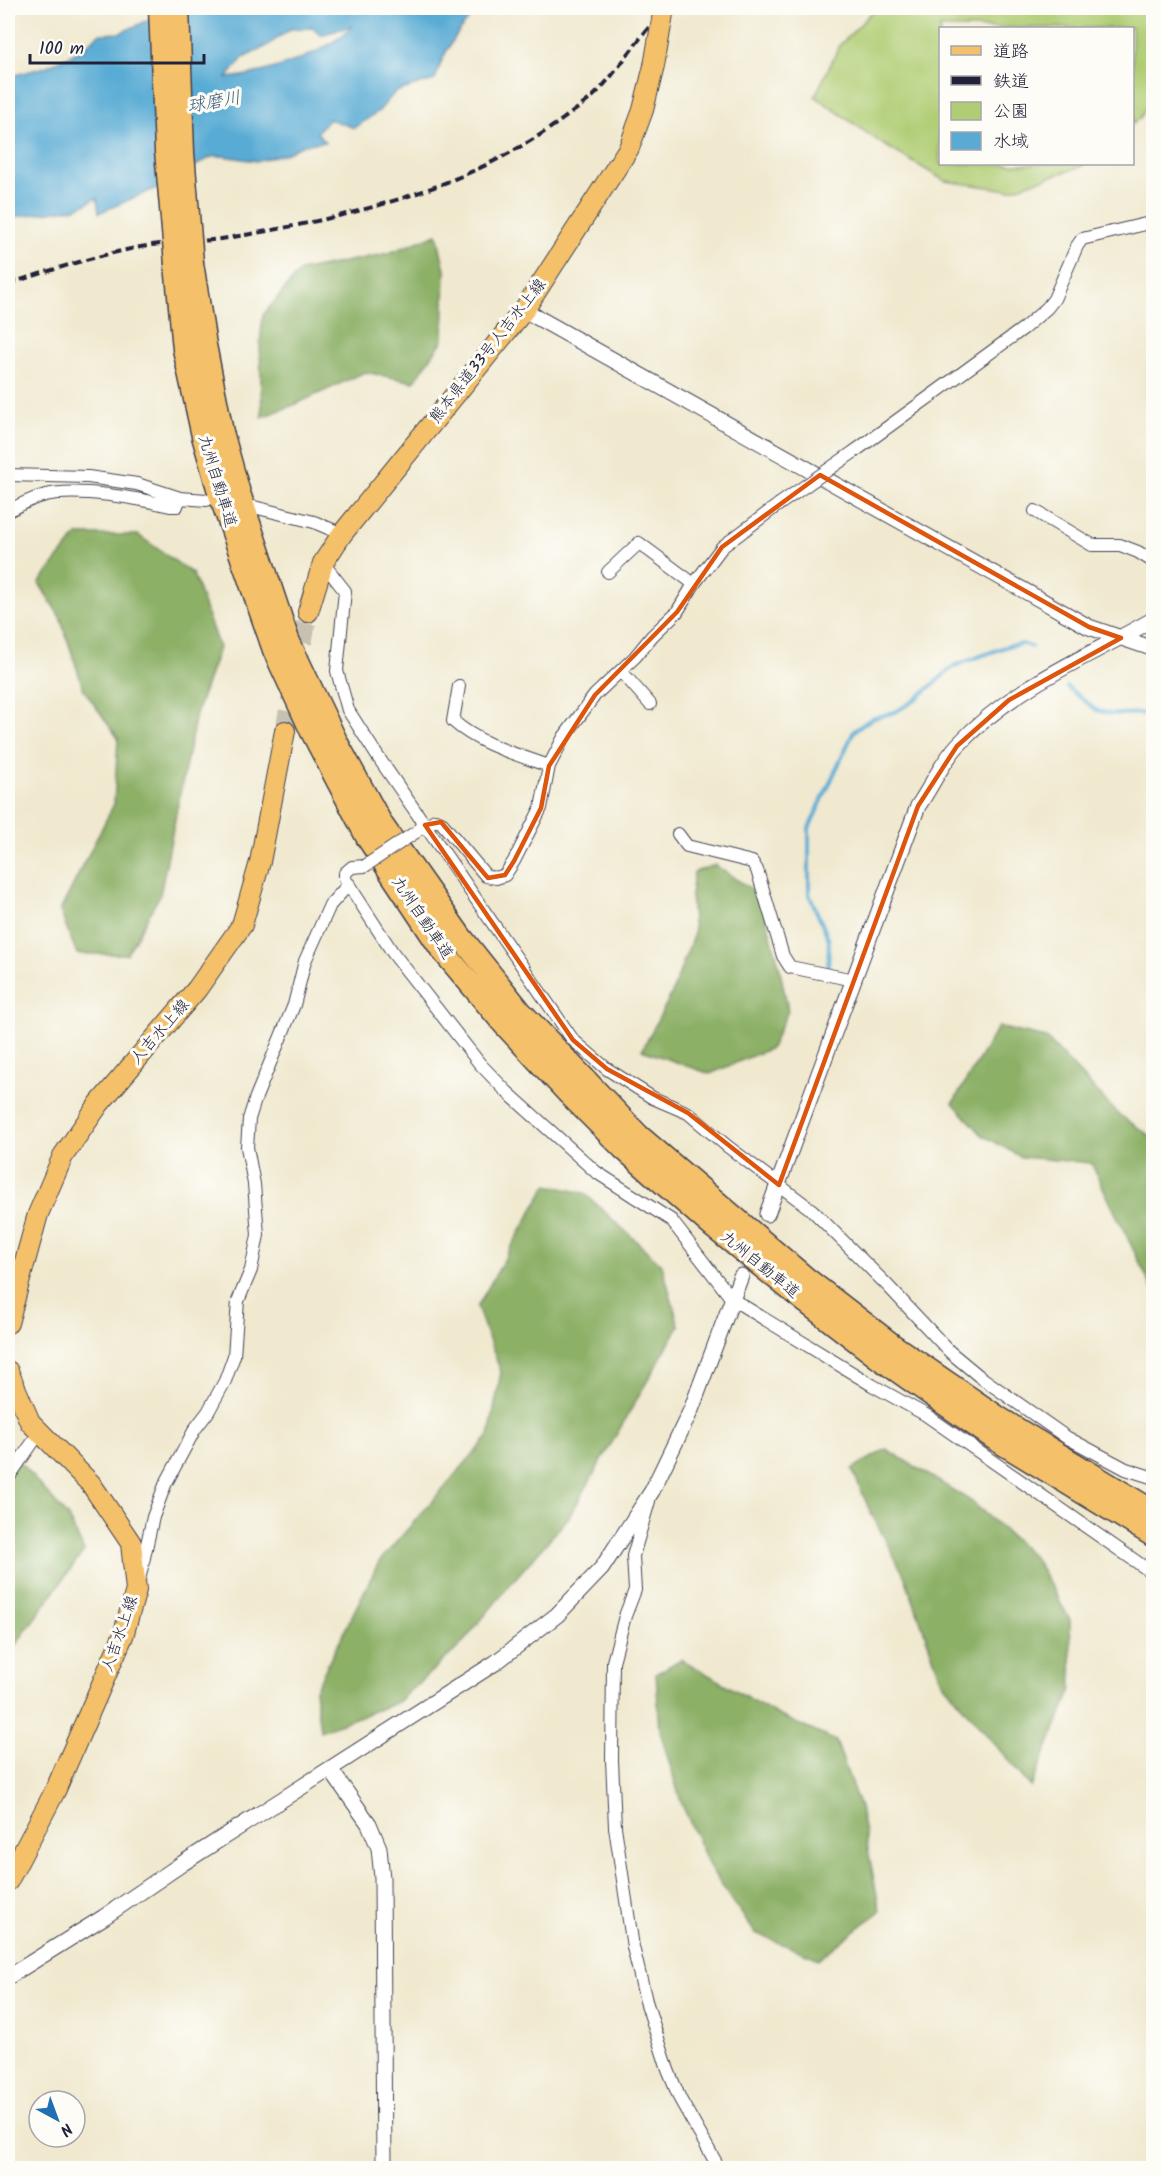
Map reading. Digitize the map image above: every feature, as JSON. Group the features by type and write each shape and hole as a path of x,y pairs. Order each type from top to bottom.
{"highway":[{"name":"九州自動車道","path":"160,8 166,151 184,264 205,345 222,432 239,493 288,640 337,743 382,825 461,937 520,1011 639,1136 783,1259 891,1344 1002,1420 1154,1512"},
{"name":"九州自動車道","path":"178,8 183,153 184,349 203,436 220,495 274,650 312,732 368,837 442,950 504,1024 623,1148 712,1226 797,1295 917,1384 992,1437 1154,1536"}],"main road":[{"name":"熊本県道33号人吉水上線","path":"308,612 323,563 342,534 524,310 629,148 654,66 664,8"},
{"name":"人吉水上線","path":"8,1323 38,1214 63,1156 99,1104 197,989 242,925 260,862 285,731"},
{"name":"人吉水上線","path":"8,1371 30,1422 91,1484 131,1544 136,1590 123,1636 55,1791 10,1873"}],"street":[{"path":"1154,222 1082,239 1054,299 1024,328 722,547 694,584 677,612 595,695 564,737 549,766 541,808 505,875 490,878 486,876 441,822 435,820 365,866 352,867 344,876 393,953 480,1064 507,1092 596,1172 671,1220 732,1299 872,1385 926,1415 1154,1574"},
{"path":"524,310 1089,627 1154,649"},
{"path":"8,475 88,477 128,483 180,498 207,500"},
{"path":"8,512 36,498 66,493 116,496 170,506 177,506 180,498"},
{"path":"254,507 314,522 342,534"},
{"path":"1035,511 1092,544 1120,545 1154,562"},
{"path":"608,572 639,543 694,584"},
{"path":"323,563 345,591 337,671 348,710 420,829 573,1040 607,1069 653,1098 688,1113 727,1146 812,1210 950,1352 979,1376 1066,1437 1126,1469 1154,1478"},
{"path":"767,1214 918,806 957,746 1009,700 1059,668 1154,619"},
{"path":"621,671 650,704"},
{"path":"459,686 453,721 480,740 549,766"},
{"path":"678,834 687,846 752,862 757,870 783,957 790,967 854,980"},
{"path":"136,1590 147,1552 153,1517 165,1485 195,1429 208,1412 225,1381 234,1356 238,1300 251,1270 258,1235 248,1147 249,1119 294,1005 305,961 330,905 349,884"},
{"path":"8,1977 495,1663 557,1615 602,1568 652,1491 691,1410 741,1276"},
{"path":"8,1478 40,1432"},
{"path":"652,1491 633,1556 635,1590 625,1616 613,1662 612,1760 615,1827 633,1947 646,2001 668,2070 680,2099 719,2169"},
{"path":"330,1769 369,1824 379,1848 382,1878 384,2169"}],"highlighted area":[{"path":"820,475 1089,627 1121,638 1009,700 957,746 918,806 779,1185 688,1113 607,1069 573,1040 425,825 441,822 488,878 505,875 514,861 541,808 549,766 595,695 677,612 722,547"}],"green space":[{"path":"876,8 1153,8 1153,97 1140,118 1134,123 1134,27 939,27 939,165 1083,165 1009,190 945,181 881,143 815,96 840,45"},
{"path":"437,234 445,270 443,340 414,382 365,372 294,405 262,417 260,344 263,315 300,271 389,253"},
{"path":"77,535 138,535 193,574 219,648 196,714 160,895 127,954 77,954 60,911 114,804 118,738 84,690 60,617 39,583"},
{"path":"715,865 760,895 779,965 788,1011 771,1048 710,1074 642,1050 672,993 694,933 691,895 694,872"},
{"path":"998,1027 1046,1038 1117,1113 1153,1138 1153,1290 1091,1163 1021,1157 982,1135 953,1103"},
{"path":"547,1185 584,1193 662,1265 679,1326 569,1517 460,1646 396,1703 320,1731 315,1690 379,1562 489,1436 501,1372 477,1307"},
{"path":"8,1449 68,1517 84,1551 16,1644 8,1648"},
{"path":"886,1449 971,1501 1034,1557 1070,1620 1072,1689 1031,1787 942,1682 905,1577 870,1511 852,1469"},
{"path":"681,1659 778,1715 836,1741 860,1808 880,1911 819,1959 755,1933 711,1870 681,1802 660,1731 656,1674"}],"water":[{"name":"球磨川","path":"175,8 479,8 452,41 442,59 435,80 395,92 379,111 354,128 329,119 317,132 325,142 306,144 284,154 257,161 222,156 211,157 159,187 99,213 97,198 77,208 8,218 8,77 45,67 80,51 99,34 120,33","holes":["352,26 327,46 294,61 259,72 227,78 243,58 265,47 291,29 312,28 321,35"]}],"waterway":[{"path":"828,970 829,940 809,894 809,828 854,731 871,719 895,712 914,701 954,666 1008,646 1023,644 1031,647"},
{"path":"1067,687 1096,710 1111,714 1154,713"}],"tunnel":[{"path":"285,731 308,612"}],"railway":[{"path":"8,284 134,248 223,239 319,220 362,210 447,182 526,143 588,101 610,78 667,8"}]}
